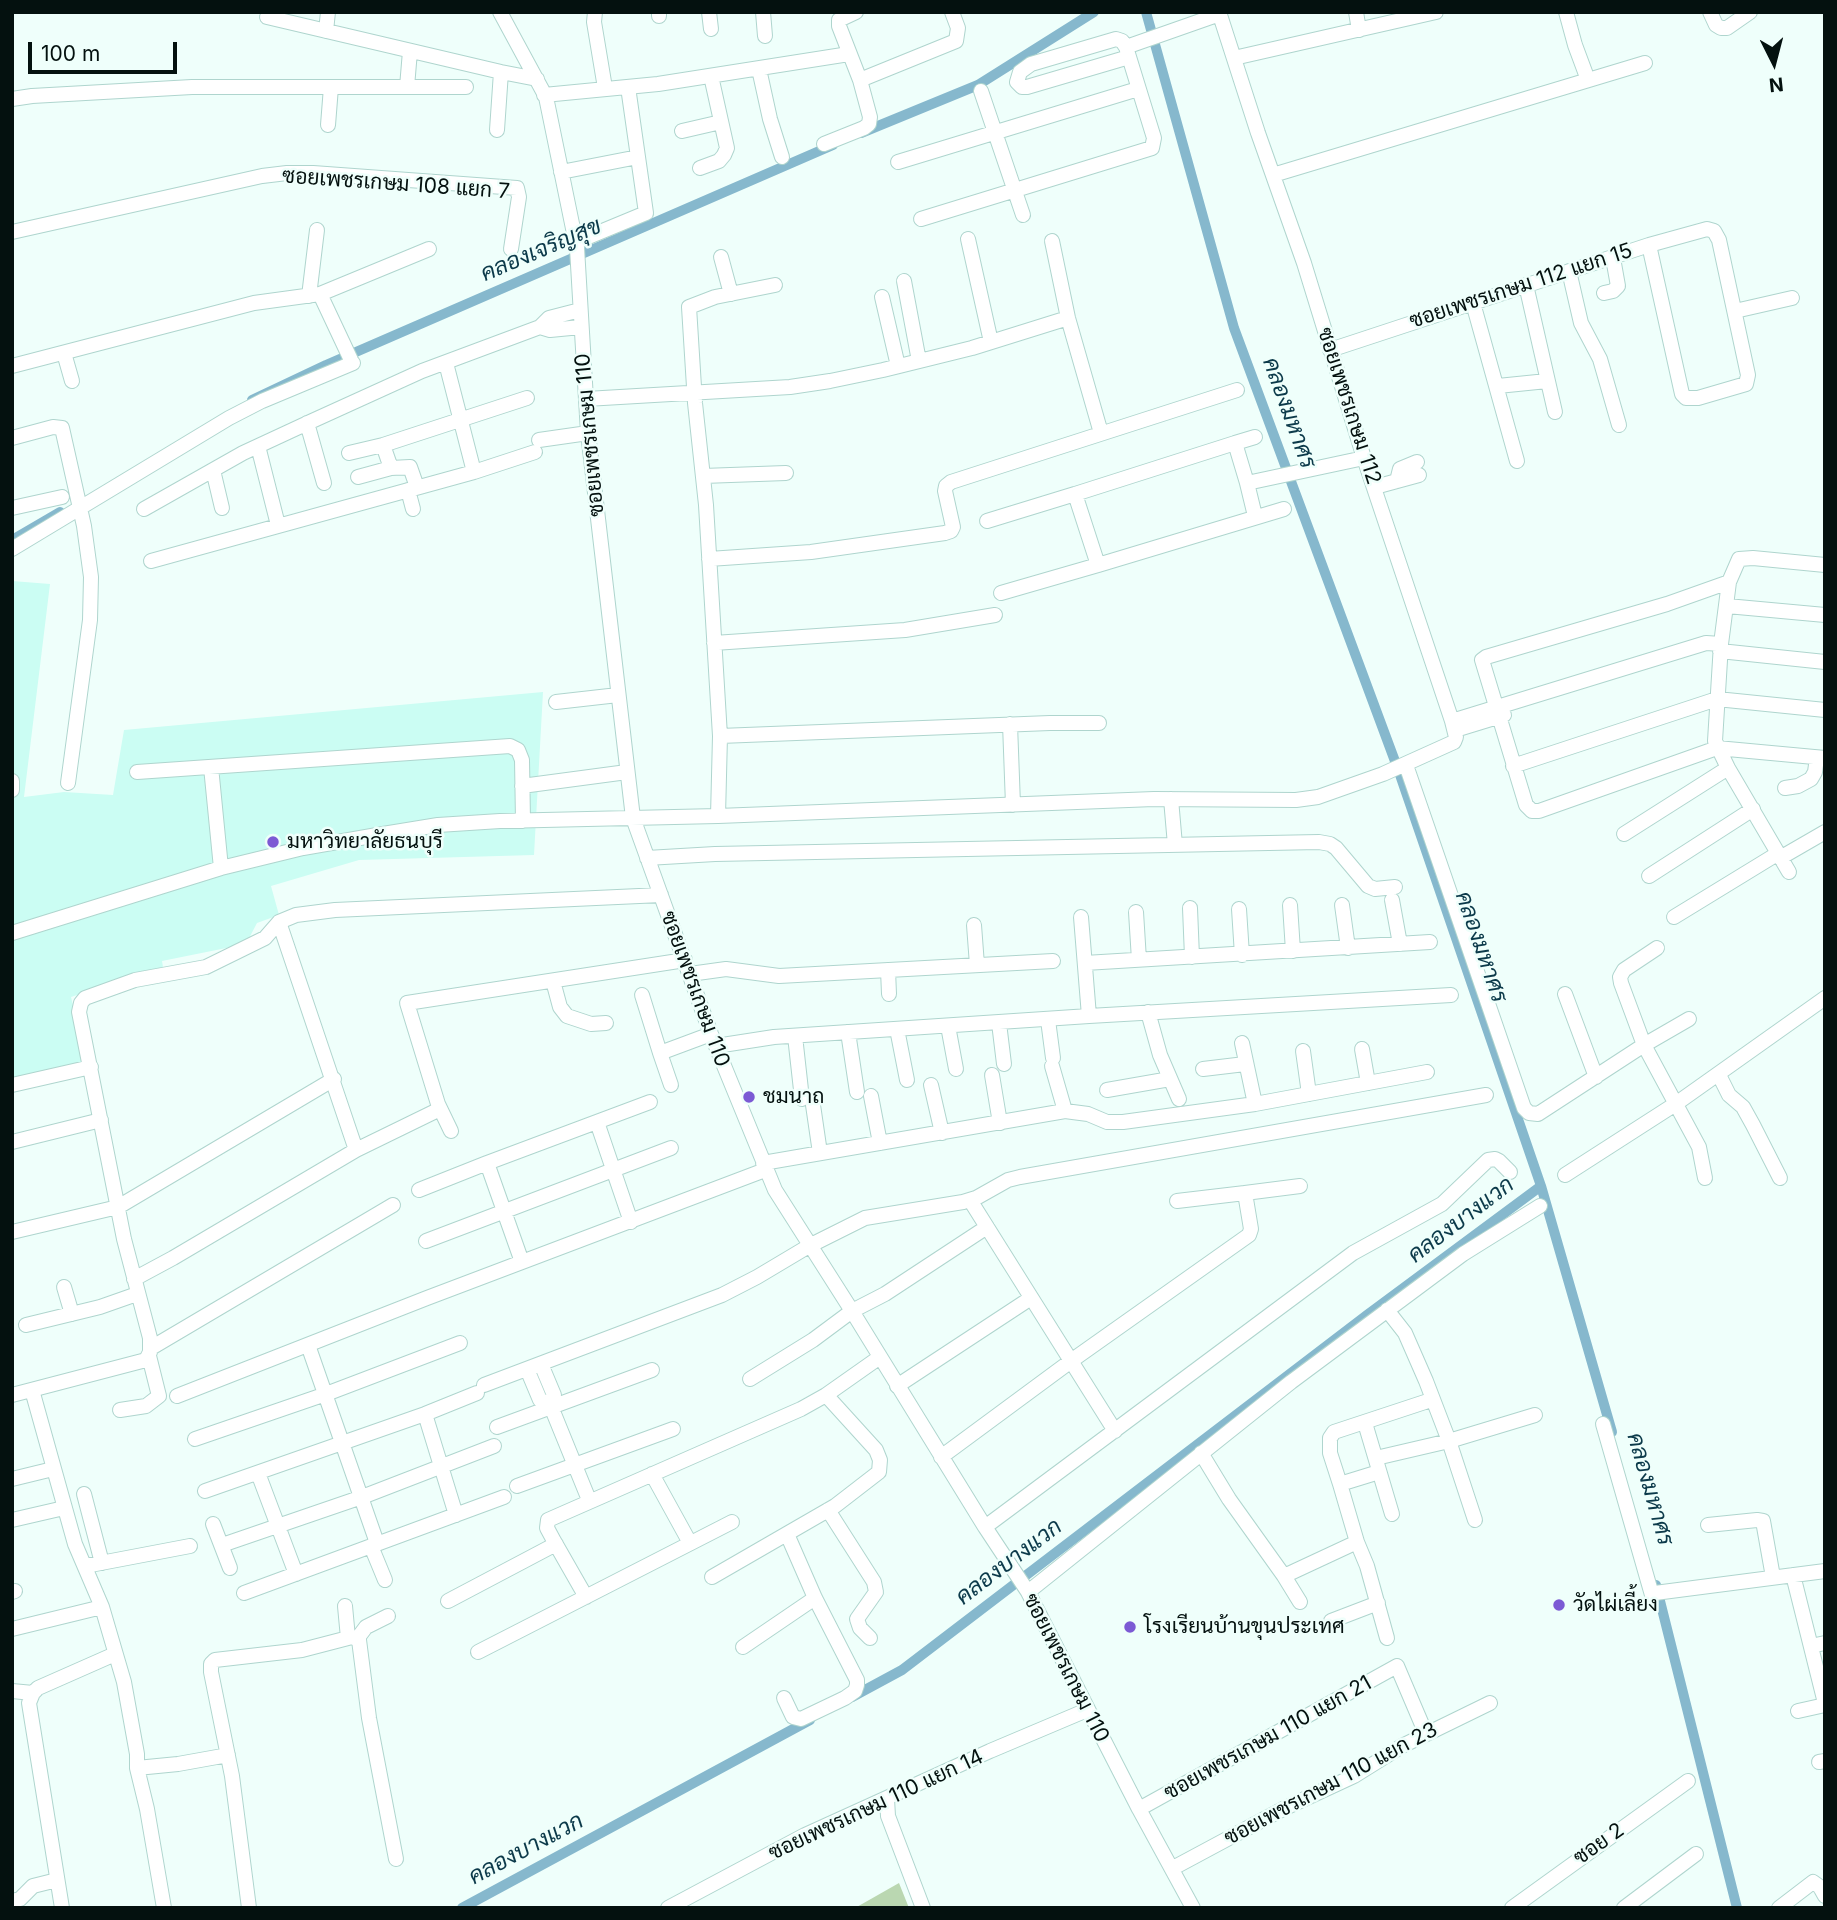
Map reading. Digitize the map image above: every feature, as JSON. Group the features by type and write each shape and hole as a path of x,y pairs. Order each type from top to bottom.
{"street":[{"path":"326,31 328,12"},
{"name":"ซอยเพชรเกษม 110","path":"500,12 547,97 577,251 588,433 618,695 633,818 647,858 764,1166 809,1246 1023,1585 1193,1908"},
{"path":"595,12 594,22 605,89"},
{"path":"709,12 711,29"},
{"path":"763,12 765,36"},
{"path":"824,144 869,124 870,117 860,80 839,26 839,19 856,12"},
{"path":"860,80 956,41 958,28 952,12"},
{"path":"1356,12 1359,30"},
{"path":"1234,58 1436,12"},
{"path":"1566,12 1588,80"},
{"path":"1710,12 1716,25 1727,28 1750,12"},
{"path":"920,219 1152,148 1154,138 1129,50 1122,41 1116,40 1031,64 1020,72 1017,82 1022,87 1027,87 1129,50 1219,13"},
{"name":"ซอยเพชรเกษม 112","path":"1219,13 1304,263 1364,458 1454,725"},
{"path":"267,17 537,79"},
{"path":"407,87 410,51"},
{"path":"544,95 711,76 849,54"},
{"path":"1273,175 1645,63"},
{"path":"759,69 782,157"},
{"path":"497,130 501,72"},
{"path":"700,168 719,161 727,148 711,76"},
{"path":"12,99 192,87 466,87"},
{"path":"328,125 331,87"},
{"path":"577,251 646,213 628,87"},
{"path":"898,162 1138,89"},
{"path":"981,91 1023,215"},
{"path":"682,131 721,122"},
{"path":"561,172 638,157"},
{"name":"ซอยเพชรเกษม 108 แยก 7","path":"12,232 262,176 313,173 517,188 519,197 512,249"},
{"name":"ซอยเพชรเกษม 112 แยก 15","path":"1330,350 1411,321 1707,229 1714,231 1719,240 1735,311"},
{"path":"12,549 80,504 229,418 350,357 315,295 317,230"},
{"path":"968,239 990,342"},
{"path":"1052,242 1068,318 1101,433"},
{"path":"1649,245 1682,394 1686,398 1698,398 1746,384 1748,375 1735,311 1792,298"},
{"path":"12,366 254,303 315,295 429,249"},
{"path":"721,257 731,294"},
{"path":"1604,293 1613,291 1618,286 1613,258"},
{"path":"1569,271 1581,323 1600,359 1619,425"},
{"path":"904,281 919,361"},
{"path":"718,816 720,736 689,307 694,303 775,285"},
{"path":"1526,285 1555,412"},
{"path":"883,297 898,366"},
{"path":"1473,303 1517,461"},
{"path":"144,509 258,446 446,362 540,327 549,318 580,310"},
{"path":"586,399 790,387 830,381 919,361 1068,318"},
{"path":"540,327 550,330 581,327"},
{"path":"65,353 72,381"},
{"path":"446,362 474,472"},
{"path":"1498,386 1547,381"},
{"path":"709,559 811,552 945,533 953,527 945,491 951,482 1237,390"},
{"path":"349,453 383,445 527,398"},
{"path":"307,424 324,483"},
{"path":"12,438 53,427 62,428 77,487 92,577 90,620 68,783"},
{"path":"151,561 474,472 537,446 588,433"},
{"path":"987,521 1255,437"},
{"path":"1234,443 1255,516"},
{"path":"383,445 391,468"},
{"path":"258,446 278,526"},
{"path":"1247,483 1364,458"},
{"path":"358,477 391,468 410,467 413,509"},
{"path":"1375,487 1397,481 1400,470 1418,469"},
{"path":"213,470 222,508"},
{"path":"703,476 786,472"},
{"path":"1075,494 1098,565"},
{"path":"12,508 62,497"},
{"path":"1001,593 1284,509"},
{"path":"1789,872 1717,748 1714,734 1719,647 1729,582 1739,559 1825,565"},
{"path":"1729,582 1667,604 1486,657 1482,660 1482,666 1525,805 1532,811 1717,748 1821,758 1811,779 1798,786 1785,788"},
{"path":"1727,606 1825,615"},
{"path":"714,643 905,630 995,615"},
{"path":"12,933 221,868 303,848 438,825 1171,799 1308,799 1402,767 1454,742 1454,725 1719,647 1825,662"},
{"path":"556,702 618,695"},
{"path":"1513,766 1717,699 1825,710"},
{"path":"720,736 1099,723"},
{"path":"1010,724 1013,805"},
{"path":"137,772 510,746 518,750 522,760 523,821"},
{"path":"211,767 221,868"},
{"path":"1402,767 1524,1108 1530,1113 1538,1114 1689,1019"},
{"path":"1624,834 1728,768"},
{"path":"522,786 627,772"},
{"path":"12,780 12,790"},
{"path":"1171,799 1175,845"},
{"path":"1649,876 1753,809"},
{"path":"1674,917 1825,832"},
{"path":"647,858 715,854 1319,842 1336,848 1368,886 1393,894 1400,944"},
{"path":"120,1410 146,1406 159,1395 79,1012 80,1003 85,998 135,980 206,967 265,938 279,922 296,915 335,910 661,895"},
{"path":"1290,905 1293,951"},
{"path":"1342,905 1348,948"},
{"path":"1190,908 1192,957"},
{"path":"1239,909 1242,954"},
{"path":"1136,912 1139,960"},
{"path":"1081,917 1089,1016"},
{"path":"279,922 356,1150"},
{"path":"974,925 977,965"},
{"path":"1085,963 1430,942"},
{"path":"1657,948 1624,970 1620,976 1621,984 1644,1045 1699,1147 1705,1178"},
{"path":"451,1131 440,1108 407,1003 553,981 687,967 779,976 1053,961"},
{"path":"888,970 889,994"},
{"path":"553,981 560,1007 567,1016 592,1024 606,1023"},
{"path":"1565,994 1596,1077"},
{"path":"642,995 671,1085"},
{"path":"660,1053 714,1040 1451,995"},
{"path":"1565,1175 1675,1100 1718,1075 1825,998"},
{"path":"1148,1012 1160,1055 1179,1099"},
{"path":"1048,1020 1053,1062 1065,1111"},
{"path":"999,1023 1004,1064"},
{"path":"948,1026 956,1069"},
{"path":"897,1029 907,1080"},
{"path":"849,1032 864,1094 880,1143"},
{"path":"795,1036 820,1153"},
{"path":"1242,1043 1255,1104"},
{"path":"1362,1049 1368,1083"},
{"path":"1303,1051 1308,1094"},
{"path":"1203,1069 1245,1064"},
{"path":"12,1085 91,1067"},
{"path":"177,1396 631,1222 764,1166 820,1153 1065,1111 1088,1114 1107,1122 1124,1122 1255,1104 1427,1072"},
{"path":"992,1075 1000,1123"},
{"path":"1718,1075 1729,1096 1742,1107 1753,1125 1780,1178"},
{"path":"12,1231 118,1207 334,1079"},
{"path":"1107,1090 1170,1079"},
{"path":"931,1085 942,1133"},
{"path":"205,1491 425,1414 534,1366 722,1295 809,1246 864,1219 933,1209 970,1200 1008,1180 1020,1177 1486,1095"},
{"path":"419,1190 650,1102"},
{"path":"134,1279 356,1150 440,1108"},
{"path":"12,1142 101,1120"},
{"path":"597,1122 631,1222"},
{"path":"426,1241 671,1148"},
{"path":"985,1527 1353,1253 1442,1204 1488,1160 1499,1161 1510,1172"},
{"path":"487,1163 523,1262"},
{"path":"1177,1201 1300,1186"},
{"path":"941,1457 1071,1361 1250,1235 1245,1193"},
{"path":"970,1200 1115,1431"},
{"path":"12,1395 146,1360 150,1352 393,1205"},
{"path":"1023,1585 1463,1254 1540,1206"},
{"path":"750,1379 813,1340 852,1311 885,1294 987,1227"},
{"path":"64,1287 72,1314"},
{"path":"26,1325 137,1294"},
{"path":"897,1385 1031,1298"},
{"path":"1387,1310 1405,1333 1449,1441 1475,1520"},
{"path":"195,1439 326,1394 460,1343"},
{"path":"308,1345 362,1497 385,1580"},
{"path":"586,1597 547,1528 548,1520 763,1427 826,1395 880,1357"},
{"path":"534,1366 554,1395 551,1405 587,1495"},
{"path":"497,1427 652,1370"},
{"path":"33,1390 75,1544 102,1607 124,1682 137,1754 136,1768 147,1809 164,1908"},
{"path":"712,1577 828,1510 875,1476 881,1463 876,1450 826,1395"},
{"path":"1387,1639 1331,1453 1330,1438 1339,1429 1432,1400"},
{"path":"425,1414 456,1515"},
{"path":"1340,1484 1377,1465 1535,1415"},
{"path":"1365,1423 1392,1514"},
{"path":"1603,1424 1652,1595 1825,1571"},
{"path":"517,1486 673,1429"},
{"path":"222,1545 362,1497 494,1446"},
{"path":"1201,1453 1229,1499 1300,1602"},
{"path":"12,1479 54,1469"},
{"path":"258,1474 296,1574"},
{"path":"652,1474 690,1543"},
{"path":"83,1494 102,1563"},
{"path":"244,1593 504,1497"},
{"path":"12,1520 64,1508"},
{"path":"828,1510 874,1582 876,1592 857,1619 860,1628 870,1638"},
{"path":"1708,1525 1763,1521 1773,1577"},
{"path":"478,1651 732,1522"},
{"path":"213,1524 230,1568"},
{"path":"783,1698 793,1717 801,1719 845,1698 855,1691 857,1685 857,1680 814,1598 786,1534"},
{"path":"1284,1576 1357,1542"},
{"path":"448,1601 556,1544"},
{"path":"85,1566 190,1546"},
{"path":"1793,1575 1818,1645 1825,1704 1798,1711"},
{"path":"743,1647 814,1598"},
{"path":"1331,1621 1378,1603"},
{"path":"345,1606 352,1638 361,1648 369,1718 396,1859"},
{"path":"12,1629 102,1607"},
{"path":"249,1908 228,1755 211,1664 215,1660 302,1650 352,1638 388,1616"},
{"path":"62,1908 29,1703 38,1688 115,1654"},
{"name":"ซอยเพชรเกษม 110 แยก 21","path":"1139,1809 1397,1667 1426,1734"},
{"path":"12,1691 33,1693"},
{"name":"ซอยเพชรเกษม 110 แยก 23","path":"1173,1868 1283,1809 1354,1776 1402,1746 1490,1703"},
{"name":"ซอยเพชรเกษม 110 แยก 14","path":"668,1908 805,1835 1087,1710"},
{"path":"136,1768 228,1755"},
{"name":"ซอย 2","path":"1512,1908 1688,1782"},
{"path":"887,1799 888,1816 923,1908"},
{"path":"1624,1908 1644,1902 1696,1854"},
{"path":"12,1901 20,1899 33,1886 57,1880"},
{"path":"1779,1908 1813,1882 1825,1896"}],"shaded area":[{"name":"มหาวิทยาลัยธนบุรี","path":"12,581 50,584 24,797 64,792 113,795 124,730 543,692 534,855 359,860 271,886 279,915 257,923 246,944 162,961 163,967 71,997 87,1065 12,1084"},
{"path":"899,1883 909,1908 855,1908"}],"waterway":[{"name":"คลองเจริญสุข","path":"861,133 978,85 1094,12"},
{"name":"คลองมหาศร","path":"1146,12 1234,328 1399,772 1541,1186 1612,1432"},
{"name":"คลองเจริญสุข","path":"252,400 326,365 833,145"},
{"name":"คลองเจริญสุข","path":"12,540 60,512"},
{"name":"คลองบางแวก","path":"852,1697 902,1670 1367,1315 1541,1186"},
{"name":"คลองมหาศร","path":"1656,1585 1737,1908"},
{"name":"คลองบางแวก","path":"462,1908 810,1720"}],"place":[{"name":"มหาวิทยาลัยธนบุรี","path":"273,842"},
{"name":"ชมนาถ","path":"749,1097"},
{"name":"วัดไผ่เลี้ยง","path":"1559,1605"},
{"name":"โรงเรียนบ้านขุนประเทศ","path":"1130,1627"}]}
